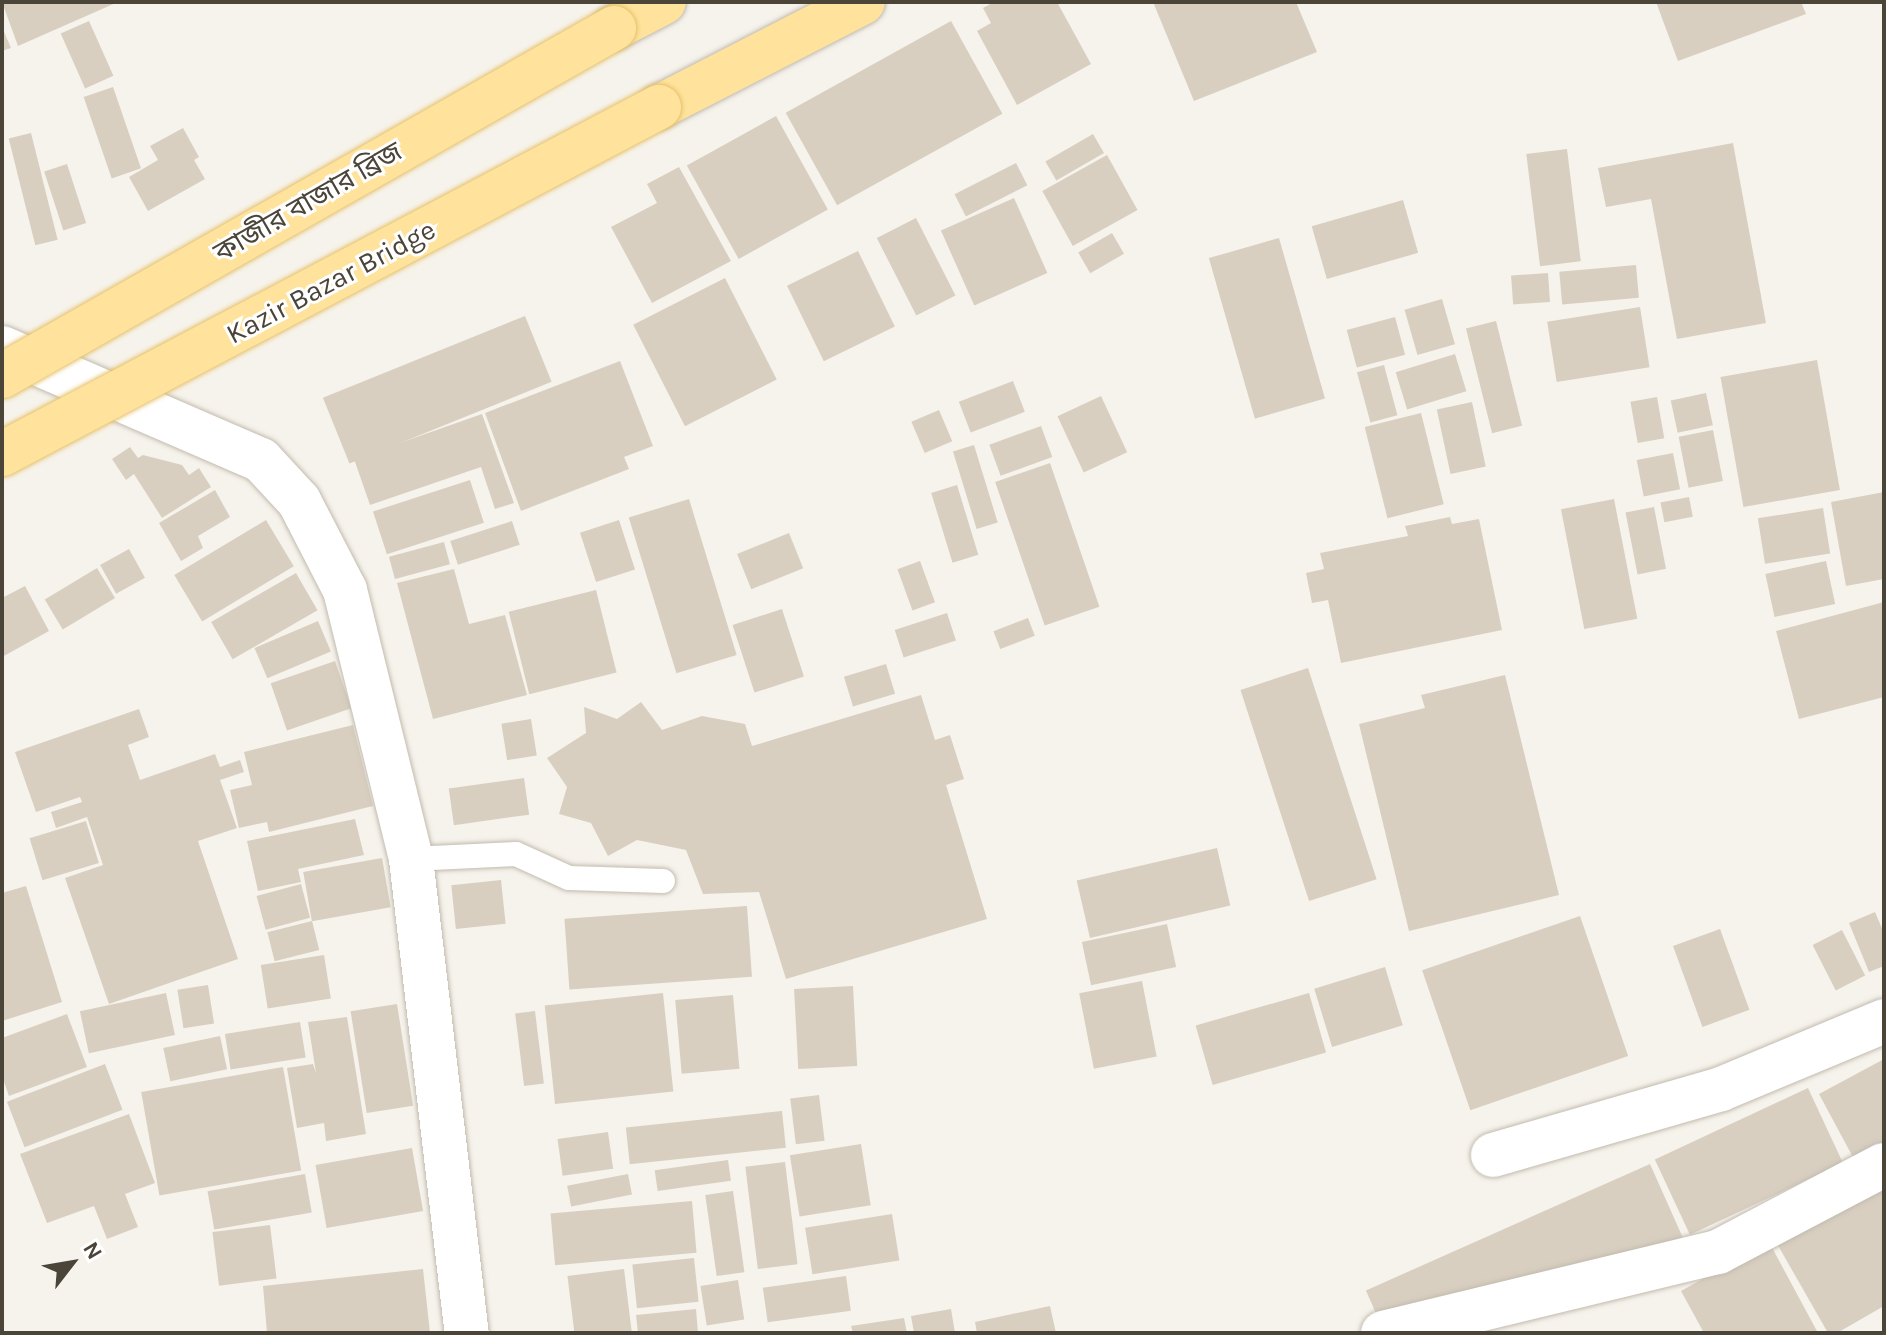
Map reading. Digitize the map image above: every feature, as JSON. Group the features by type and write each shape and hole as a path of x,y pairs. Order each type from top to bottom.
{"main road":[{"name":"কাজীর বাজার ব্রিজ","path":"2,376 664,2"},
{"name":"Kazir Bazar Bridge","path":"2,454 863,2"}],"street":[{"path":"2,348 261,460 299,501 345,590 411,859 467,1333"},
{"path":"1493,1155 1721,1089 1884,1021"},
{"path":"1383,1333 1718,1252 1884,1165"}],"lane":[{"path":"411,859 516,854 569,878 663,881"}],"building":[{"path":"2,2 118,2 18,46"},
{"path":"994,2 1057,2 1091,64 1017,105 977,31 991,23 983,8"},
{"path":"1153,2 1296,2 1317,52 1194,101"},
{"path":"1656,2 1801,2 1806,14 1678,61"},
{"path":"89,21 113,76 85,88 61,34"},
{"path":"951,21 1002,114 837,205 786,113"},
{"path":"2,27 11,48 2,51"},
{"path":"113,87 141,168 112,178 84,97"},
{"path":"776,116 828,210 739,259 687,165"},
{"path":"183,128 199,157 194,160 205,179 148,211 129,177 158,160 150,146"},
{"path":"31,133 58,240 35,245 9,139"},
{"path":"1093,134 1104,153 1056,181 1045,162"},
{"path":"1733,143 1766,323 1677,339 1651,199 1606,207 1598,168"},
{"path":"1567,149 1581,261 1540,266 1526,154"},
{"path":"1107,155 1138,210 1073,246 1042,191"},
{"path":"1016,163 1027,185 966,217 955,194"},
{"path":"67,164 86,223 63,230 44,171"},
{"path":"679,167 731,261 652,303 611,227 657,203 647,184"},
{"path":"1014,198 1047,273 974,305 941,231"},
{"path":"1403,200 1418,253 1327,279 1312,226"},
{"path":"916,218 955,296 916,315 877,238"},
{"path":"1112,233 1124,254 1090,273 1078,253"},
{"path":"1279,238 1325,399 1255,419 1209,258"},
{"path":"858,251 895,326 824,361 787,286"},
{"path":"1636,265 1639,298 1562,305 1559,272"},
{"path":"1548,273 1550,302 1513,305 1511,276"},
{"path":"725,278 777,380 685,426 633,325"},
{"path":"1442,299 1455,344 1417,355 1405,310"},
{"path":"1640,307 1650,367 1557,382 1547,322"},
{"path":"525,316 552,382 349,463 323,398"},
{"path":"1395,317 1405,355 1357,368 1347,330"},
{"path":"1496,321 1522,426 1492,433 1466,328"},
{"path":"1455,354 1466,391 1407,409 1396,372"},
{"path":"1817,360 1840,490 1743,507 1720,377"},
{"path":"620,361 653,446 624,457 629,469 521,511 485,413"},
{"path":"1384,365 1397,415 1370,422 1357,372"},
{"path":"1013,381 1025,412 971,433 959,402"},
{"path":"1706,393 1713,425 1678,433 1671,400"},
{"path":"1101,396 1127,452 1084,472 1057,416"},
{"path":"1657,397 1664,438 1638,443 1630,402"},
{"path":"1472,402 1486,467 1451,474 1437,409"},
{"path":"939,410 952,441 925,453 911,422"},
{"path":"1421,413 1444,504 1387,518 1365,427"},
{"path":"482,414 514,503 495,509 481,467 370,505 354,459"},
{"path":"1041,426 1052,457 1001,476 989,445"},
{"path":"1713,430 1723,481 1689,488 1679,437"},
{"path":"974,445 998,522 977,529 953,451"},
{"path":"130,447 138,458 143,455 182,465 189,475 199,468 211,487 162,518 134,474 126,480 112,459"},
{"path":"1673,453 1680,489 1644,496 1637,460"},
{"path":"1050,463 1099,607 1045,626 995,482"},
{"path":"470,480 484,523 387,554 373,512"},
{"path":"957,485 978,555 953,563 931,493"},
{"path":"215,490 230,517 198,536 203,548 181,561 159,523"},
{"path":"1884,492 1884,579 1846,586 1831,502"},
{"path":"1689,497 1693,517 1664,522 1661,503"},
{"path":"689,499 737,655 676,673 629,517"},
{"path":"1614,499 1637,619 1584,629 1561,509"},
{"path":"1654,507 1666,569 1638,574 1626,513"},
{"path":"1823,508 1830,553 1765,564 1758,518"},
{"path":"1450,517 1452,524 1479,519 1502,630 1341,663 1328,600 1312,603 1306,573 1324,569 1320,553 1408,536 1405,526"},
{"path":"266,520 294,566 202,621 174,575"},
{"path":"619,520 635,569 596,582 580,533"},
{"path":"512,521 520,545 458,565 450,541"},
{"path":"789,533 803,568 751,589 737,554"},
{"path":"444,542 450,564 395,579 389,557"},
{"path":"129,549 145,578 116,594 100,565"},
{"path":"920,561 935,602 912,611 897,569"},
{"path":"1826,561 1835,604 1775,617 1765,574"},
{"path":"97,568 115,598 63,629 45,599"},
{"path":"454,569 469,624 505,615 527,695 433,719 397,583"},
{"path":"296,573 318,610 233,659 211,622"},
{"path":"25,586 49,631 2,657 2,598"},
{"path":"596,590 617,672 529,694 509,612"},
{"path":"1884,602 1884,697 1799,719 1776,631"},
{"path":"782,609 804,677 754,693 733,625"},
{"path":"947,613 956,641 904,658 895,630"},
{"path":"1028,618 1035,636 1000,649 993,631"},
{"path":"318,621 331,651 267,678 254,648"},
{"path":"335,661 351,708 287,730 271,683"},
{"path":"886,664 895,694 853,707 844,677"},
{"path":"1308,668 1377,879 1309,901 1240,690"},
{"path":"1505,675 1559,895 1409,931 1359,724 1425,708 1421,695"},
{"path":"921,695 935,740 950,735 964,779 946,785 987,919 786,979 759,892 703,894 686,850 637,840 608,856 591,823 559,814 567,787 547,758 586,733 584,707 617,719 641,702 662,730 702,716 745,724 752,746"},
{"path":"139,709 149,737 128,745 140,780 215,754 220,767 240,760 244,772 220,780 237,828 198,841 238,959 109,1004 65,878 103,865 87,817 56,828 51,812 82,802 80,797 36,812 15,752"},
{"path":"531,719 537,756 507,760 501,724"},
{"path":"353,725 373,806 269,832 267,822 239,828 230,790 252,785 244,752"},
{"path":"524,778 529,815 454,825 449,789"},
{"path":"355,819 364,855 298,869 301,882 258,891 247,841"},
{"path":"86,821 99,863 42,880 30,838"},
{"path":"1217,848 1230,905 1090,938 1077,880"},
{"path":"382,858 391,907 312,921 303,872"},
{"path":"501,880 506,924 456,929 451,885"},
{"path":"301,884 310,918 266,930 257,896"},
{"path":"26,886 62,1002 2,1021 2,893"},
{"path":"747,906 752,977 569,990 564,919"},
{"path":"1875,912 1884,933 1884,966 1869,972 1849,923"},
{"path":"1580,916 1628,1056 1470,1110 1422,970"},
{"path":"312,921 319,950 275,961 267,932"},
{"path":"1167,924 1176,967 1091,985 1082,942"},
{"path":"1720,929 1749,1010 1702,1027 1673,946"},
{"path":"1842,930 1865,975 1836,990 1813,945"},
{"path":"324,955 331,998 268,1008 261,965"},
{"path":"1385,967 1403,1025 1332,1047 1314,989"},
{"path":"1142,981 1157,1057 1094,1069 1079,993"},
{"path":"208,985 214,1024 183,1028 177,990"},
{"path":"853,986 857,1066 798,1069 794,989"},
{"path":"166,993 175,1035 89,1053 80,1011"},
{"path":"663,993 673,1091 555,1104 545,1005"},
{"path":"1309,993 1326,1053 1213,1085 1196,1026"},
{"path":"733,995 739,1069 682,1074 675,1000"},
{"path":"397,1004 413,1106 367,1113 351,1011"},
{"path":"535,1011 544,1083 524,1086 515,1013"},
{"path":"67,1014 87,1067 9,1096 2,1076 2,1038"},
{"path":"347,1017 366,1134 326,1141 324,1123 297,1128 287,1068 313,1064 316,1073 308,1022"},
{"path":"300,1022 306,1058 231,1069 225,1034"},
{"path":"220,1036 227,1069 170,1081 163,1048"},
{"path":"1884,1059 1884,1145 1855,1161 1819,1094"},
{"path":"105,1064 123,1110 25,1147 7,1102"},
{"path":"283,1067 301,1170 159,1195 141,1092"},
{"path":"1808,1088 1843,1163 1690,1235 1655,1159"},
{"path":"819,1095 825,1141 796,1144 790,1099"},
{"path":"782,1111 786,1148 630,1164 626,1127"},
{"path":"129,1114 155,1183 125,1194 138,1227 107,1239 94,1206 47,1223 20,1154"},
{"path":"608,1132 613,1169 563,1176 557,1139"},
{"path":"861,1144 871,1205 800,1216 790,1155"},
{"path":"412,1148 423,1211 327,1228 315,1165"},
{"path":"728,1160 731,1181 658,1191 655,1170"},
{"path":"785,1162 798,1264 758,1269 745,1167"},
{"path":"1650,1164 1683,1237 1467,1333 1385,1333 1366,1290"},
{"path":"305,1174 312,1212 214,1230 208,1191"},
{"path":"628,1174 632,1195 571,1206 567,1186"},
{"path":"1884,1182 1884,1306 1837,1333 1828,1333 1776,1242"},
{"path":"733,1191 744,1272 717,1276 705,1195"},
{"path":"692,1201 697,1253 555,1265 551,1213"},
{"path":"892,1214 899,1260 812,1274 805,1228"},
{"path":"270,1225 277,1279 219,1286 212,1232"},
{"path":"1769,1242 1818,1333 1704,1333 1681,1291"},
{"path":"694,1258 699,1302 637,1308 632,1264"},
{"path":"423,1269 430,1333 267,1333 263,1286"},
{"path":"624,1269 632,1333 574,1333 567,1276"},
{"path":"846,1276 851,1311 768,1322 763,1288"},
{"path":"738,1280 744,1320 707,1325 700,1286"},
{"path":"1050,1306 1056,1333 977,1333 975,1322"},
{"path":"696,1309 698,1333 638,1333 636,1315"},
{"path":"951,1309 955,1333 914,1333 911,1316"},
{"path":"904,1318 907,1333 853,1333 851,1326"}]}
